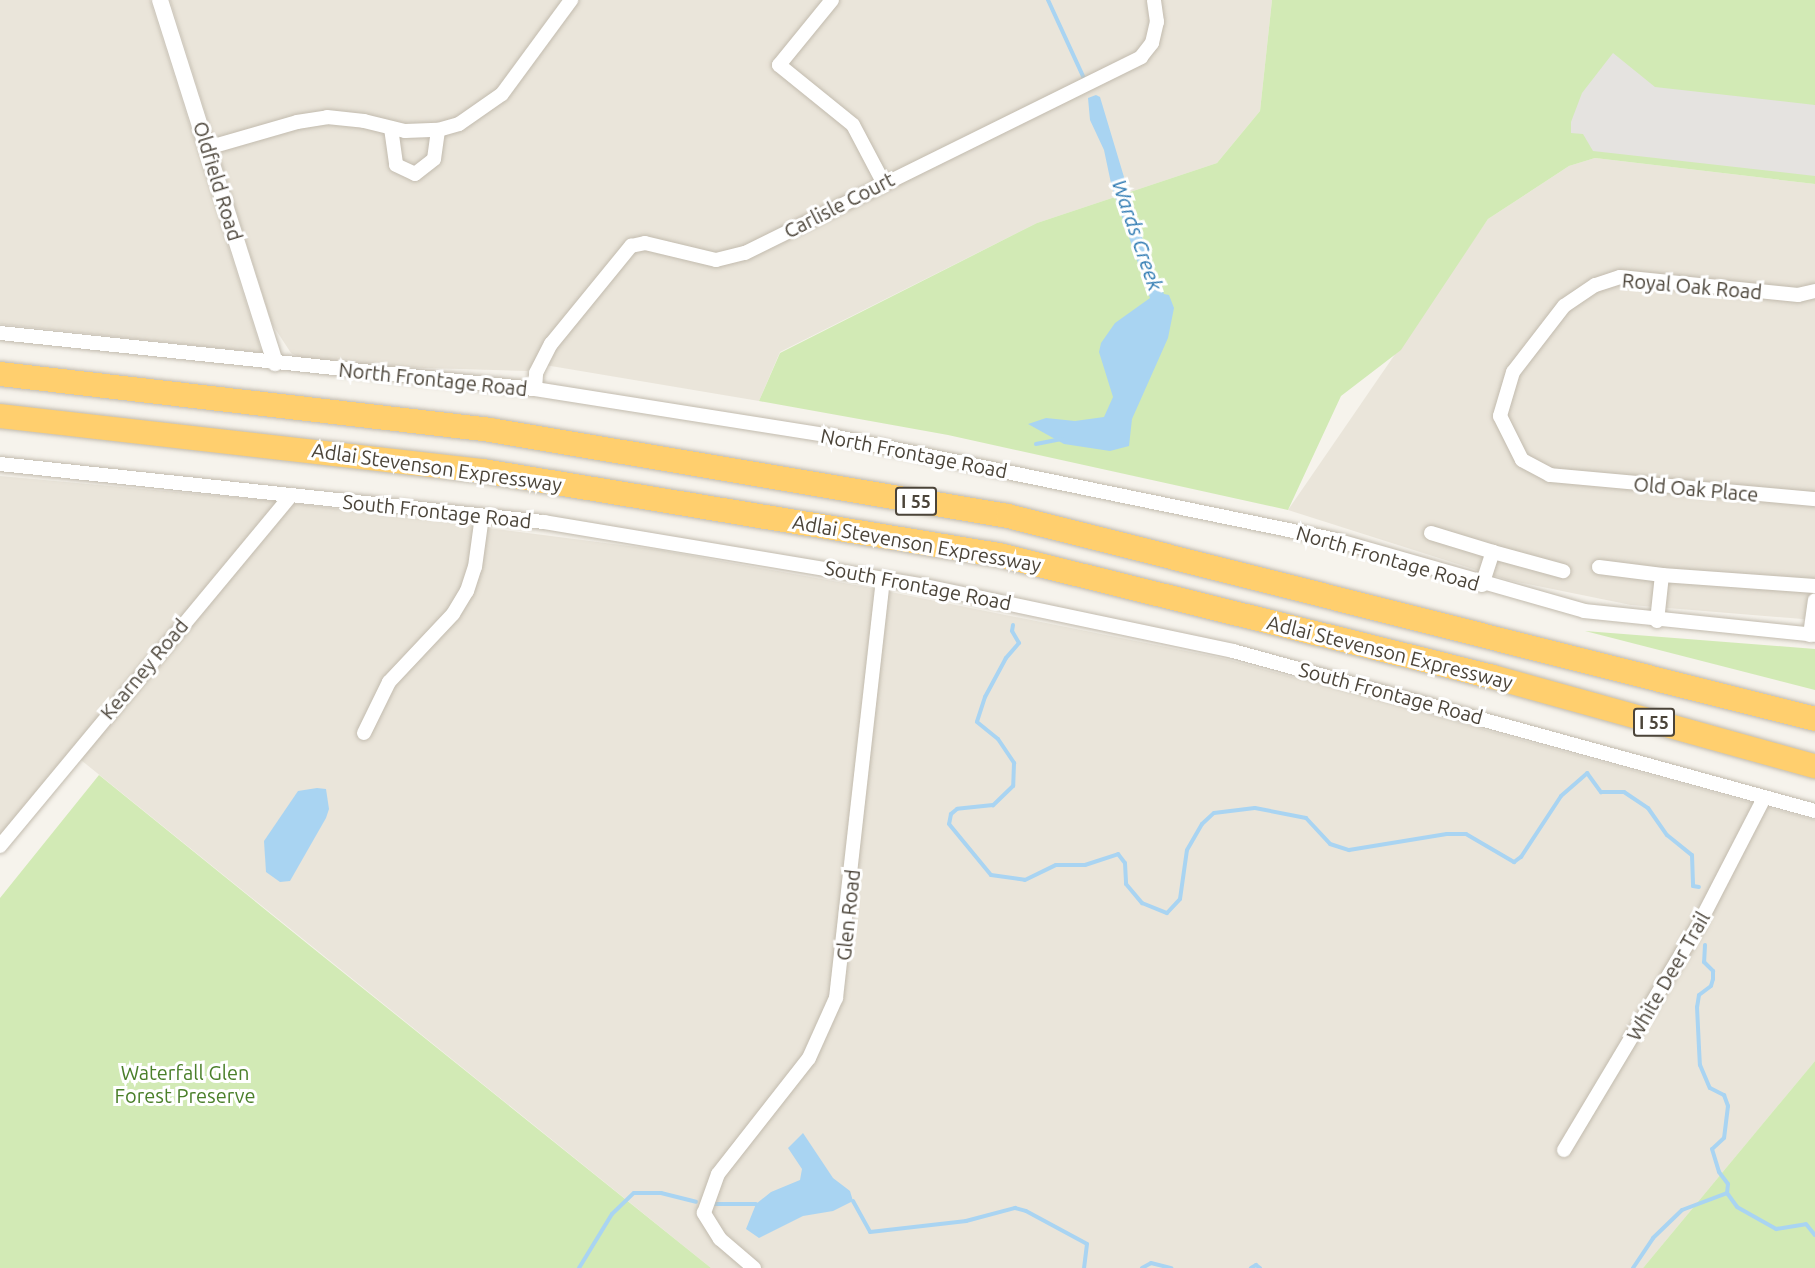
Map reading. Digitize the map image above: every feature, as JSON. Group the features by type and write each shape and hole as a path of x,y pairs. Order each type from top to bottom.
{"highway":[{"name":"Adlai Stevenson Expressway","path":"0,374 490,430 1008,516 1815,719"},
{"name":"Adlai Stevenson Expressway","path":"0,416 483,471 999,555 1493,677 1815,766"}],"street":[{"name":"Oldfield Road","path":"159,0 275,363"},
{"path":"207,148 297,122 327,117 391,128 438,130 475,116 502,94 572,0"},
{"path":"832,0 779,65 853,125 883,182"},
{"name":"Carlisle Court","path":"535,389 536,373 551,344 631,246 645,243 716,260 731,259 883,182 1141,57 1152,43 1157,22 1154,0"},
{"path":"391,128 396,165 415,174 434,159 438,130"},
{"name":"Royal Oak Road","path":"1577,480 1550,476 1530,466 1513,447 1500,416 1513,372 1575,296 1620,277 1798,295 1815,291"},
{"name":"North Frontage Road","path":"0,333 535,389 837,437 1332,539 1482,585 1584,611 1657,621 1812,635"},
{"name":"South Frontage Road","path":"0,464 482,516 746,553 883,579 1233,651 1815,811"},
{"name":"Old Oak Place","path":"1577,480 1815,499"},
{"name":"Kearney Road","path":"0,846 291,495"},
{"path":"364,733 394,674 453,614 467,591 475,567 482,516"},
{"path":"1431,533 1563,571"},
{"path":"1482,585 1493,552"},
{"path":"1599,567 1815,586"},
{"path":"1657,621 1662,574"},
{"name":"Glen Road","path":"754,1268 720,1239 704,1213 718,1174 809,1058 836,998 883,579"},
{"path":"1812,635 1815,600"},
{"name":"White Deer Trail","path":"1564,1150 1700,924 1764,798"}],"shaded area":[{"path":"0,0 150,0 262,353 0,324"},
{"path":"170,0 1272,0 1260,111 1217,163 1037,223 780,352 759,401 533,363 528,371 392,367 301,358 291,353 272,324"},
{"path":"1613,53 1655,87 1815,105 1815,176 1593,151 1583,134 1571,133 1571,122 1582,93"},
{"path":"1595,158 1815,184 1815,620 1631,605 1508,580 1288,510 1488,219 1569,166"},
{"path":"0,476 276,501 660,550 861,586 1226,659 1815,820 1815,1061 1643,1268 711,1268 71,752 0,838"}],"green space":[{"path":"1272,0 1815,0 1815,184 1595,158 1569,166 1488,219 1401,350 1341,396 1288,510 948,435 759,401 780,353 1037,223 1217,163 1260,111"},
{"path":"1585,631 1815,649 1815,690"},
{"name":"Waterfall Glen Forest Preserve","path":"99,775 711,1268 0,1268 0,898"},
{"path":"1815,1061 1815,1268 1643,1268"}],"water":[{"path":"1096,95 1100,97 1148,257 1164,294 1169,295 1174,308 1168,338 1132,419 1129,446 1110,451 1064,444 1028,424 1046,418 1075,421 1104,417 1113,397 1099,352 1101,343 1115,323 1150,298 1112,188 1104,150 1090,120 1088,98"},
{"path":"326,789 329,809 326,818 290,881 280,882 266,872 264,841 298,791"},
{"path":"803,1133 833,1178 850,1191 853,1201 833,1211 803,1216 759,1238 746,1229 756,1204 771,1192 800,1180 802,1169 788,1148"}],"waterway":[{"name":"Wards Creek","path":"1048,0 1083,76"},
{"name":"Wards Creek","path":"1036,444 1062,439"},
{"name":"Wards Creek","path":"1013,625 1012,631 1019,643 1006,658 985,697 977,722 998,739 1014,763 1013,786 993,805 957,809 951,814 949,824 991,875 1025,880 1056,865 1085,865 1118,854 1125,863 1126,884 1142,903 1167,913 1180,899 1187,850 1202,824 1214,813 1255,808 1306,818 1330,844 1349,850 1447,834 1466,834 1514,862 1521,857 1561,796 1587,773 1601,792 1624,792 1648,808 1667,835 1692,855 1693,886 1699,887"},
{"name":"Wards Creek","path":"1705,945 1704,962 1713,971 1713,979 1711,986 1699,995 1697,1007 1700,1065 1710,1088 1724,1095 1728,1106 1724,1138 1712,1149 1719,1172 1728,1184 1727,1193"},
{"path":"579,1268 612,1214 634,1193 661,1193 696,1202"},
{"path":"1727,1193 1737,1207 1776,1229 1806,1224 1815,1235"},
{"path":"1633,1268 1653,1238 1682,1210 1727,1193"},
{"path":"853,1201 870,1232 966,1221 1015,1208 1026,1211 1087,1244 1084,1268"},
{"path":"710,1204 756,1204"},
{"path":"1142,1268 1151,1263 1171,1268"},
{"path":"1251,1268 1256,1265 1260,1268"}]}
